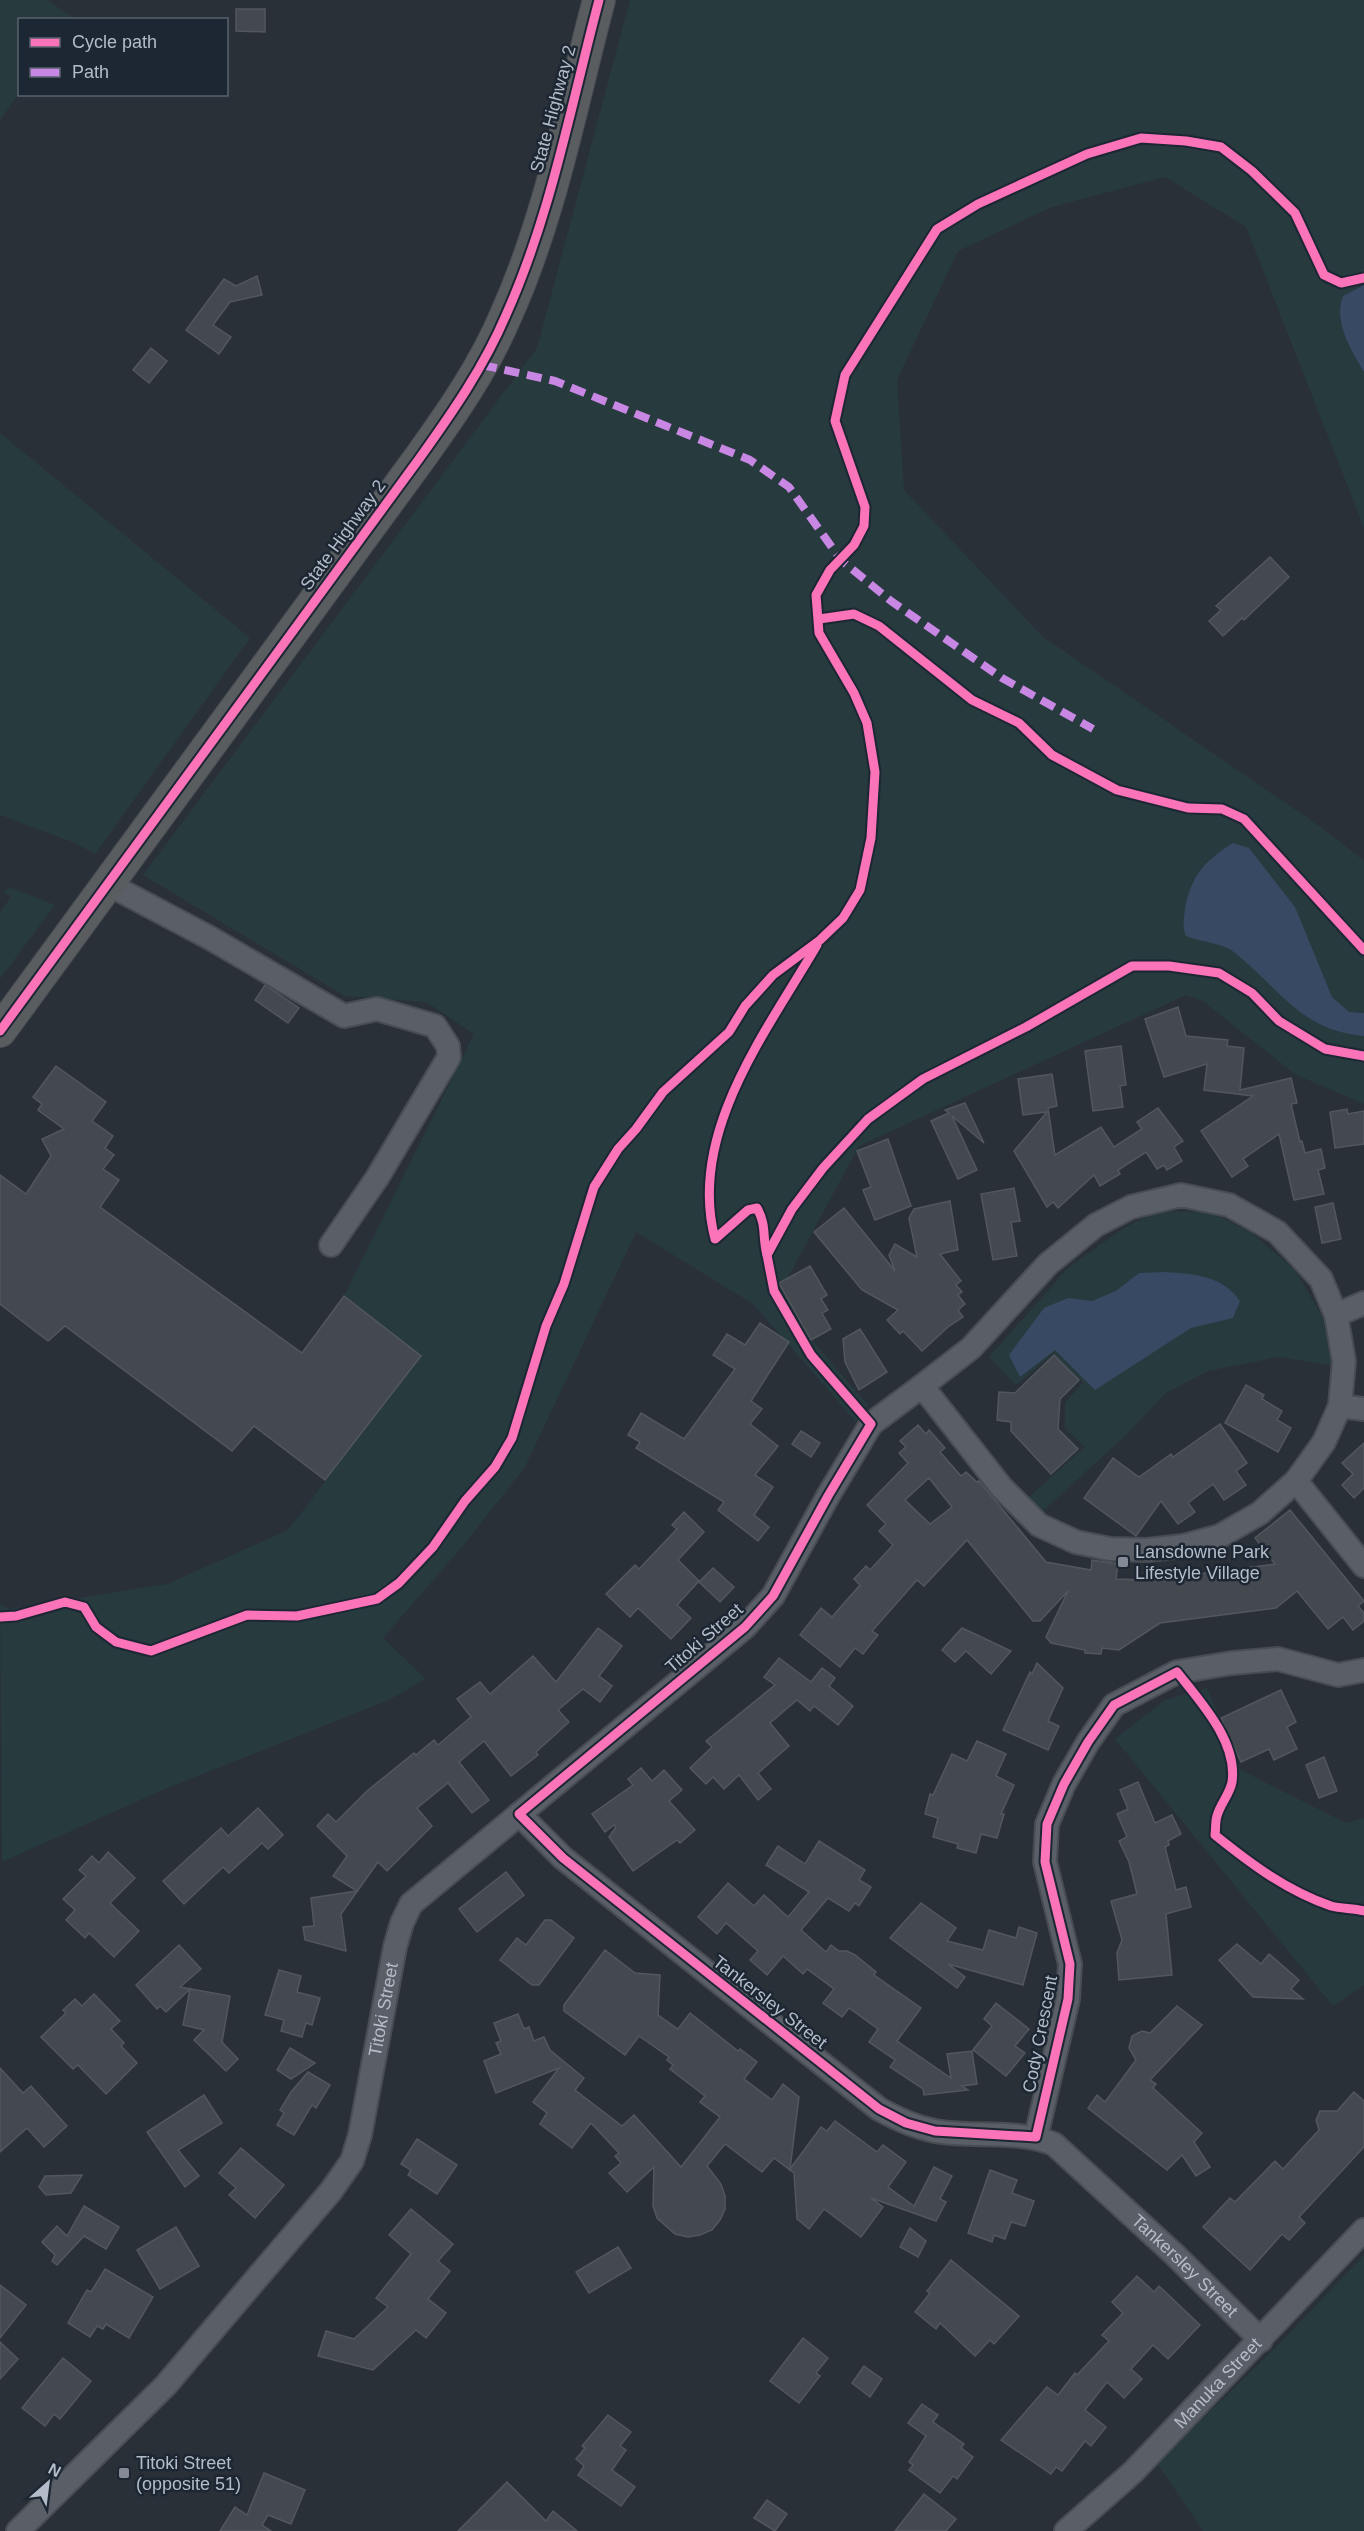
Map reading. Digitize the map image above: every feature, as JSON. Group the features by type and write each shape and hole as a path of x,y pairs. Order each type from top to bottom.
{"highway":[{"name":"State Highway 2","path":"0,1031 419,459 482,365 527,264 546,203 599,0"}],"street":[{"path":"108,884 210,938 344,1016 377,1009 435,1026 448,1046 449,1057 377,1178 331,1245"},
{"name":"Titoki Street","path":"18,2531 166,2385 331,2191 352,2161 360,2135 395,1947 402,1923 411,1904 745,1627 778,1588 871,1424 971,1348 1048,1264 1096,1225 1131,1207 1182,1195 1229,1205 1277,1232 1321,1279 1336,1315 1344,1361 1340,1406 1324,1442 1296,1481 1260,1513 1220,1536 1183,1546 1110,1549 1076,1542 1040,1525 1002,1488 922,1386"},
{"path":"1336,1315 1364,1303"},
{"path":"1340,1406 1364,1409"},
{"path":"1296,1481 1364,1566"},
{"name":"Cody Crescent","path":"1036,2137 1068,2000 1070,1964 1045,1862 1047,1824 1070,1773 1114,1705 1178,1672 1232,1663 1278,1659 1338,1675 1364,1670"},
{"name":"Tankersley Street","path":"519,1814 563,1858 879,2109 906,2124 935,2131 1036,2137 1054,2144 1261,2340"},
{"name":"Manuka Street","path":"1066,2531 1133,2472 1364,2230"}],"green space":[{"path":"0,0 48,0 73,18 18,18 18,94 0,120"},
{"path":"630,0 1364,0 1364,528 1246,227 1165,177 1052,207 958,251 897,380 904,490 1042,636 1325,830 1364,861 1364,1104 1296,1075 1204,1002 1186,995 859,1146 787,1279 812,1340 868,1405 856,1422 753,1304 636,1232 525,1467 462,1547 383,1638 426,1679 389,1700 165,1789 2,1862 0,1603 9,1609 167,1584 288,1530 421,1356 344,1296 474,1034 426,1002 345,996 143,875 537,348"},
{"path":"0,433 250,638 95,854 75,843 0,815"},
{"path":"9,887 55,905 0,979 0,912 11,897 4,892"},
{"path":"1158,1211 1210,1212 1252,1233 1295,1270 1322,1316 1335,1366 1278,1357 1208,1371 1166,1393 1125,1436 1042,1512 1029,1497 1085,1447 1065,1428 1065,1403 1083,1382 1054,1353 1016,1385 989,1357 1068,1268 1122,1229"},
{"path":"1207,1688 1241,1770 1346,1823 1364,1818 1364,1985 1333,2006 1115,1739 1165,1700"},
{"path":"1364,2255 1364,2531 1203,2531 1157,2463 1281,2342"}],"water":[{"path":"1364,285 1364,372 1345,335 1340,306 1343,296"},
{"path":"1233,843 1249,848 1295,907 1332,997 1349,1012 1364,1013 1364,1036 1323,1026 1292,1006 1234,952 1186,936 1185,909 1195,878 1207,863"},
{"path":"1166,1272 1198,1275 1225,1286 1240,1301 1233,1318 1191,1328 1095,1390 1055,1350 1020,1377 1009,1355 1044,1308 1068,1298 1092,1301 1116,1291 1139,1273"}],"building":[{"path":"236,9 265,9 265,32 236,31"},
{"path":"257,276 262,295 230,302 213,325 231,337 219,354 186,330 224,279 236,286"},
{"path":"151,348 167,361 149,383 133,370"},
{"path":"1270,557 1289,577 1244,620 1242,618 1223,636 1209,621 1221,610 1216,606"},
{"path":"265,985 299,1008 288,1023 255,1000"},
{"path":"1178,1007 1186,1036 1228,1040 1227,1046 1244,1048 1240,1090 1291,1078 1297,1103 1291,1104 1300,1142 1302,1141 1305,1153 1321,1149 1325,1168 1318,1170 1324,1194 1294,1200 1279,1134 1243,1159 1248,1166 1232,1177 1201,1131 1253,1096 1204,1090 1207,1064 1164,1077 1145,1019"},
{"path":"1121,1046 1126,1085 1120,1086 1123,1107 1093,1111 1085,1051"},
{"path":"56,1066 106,1102 92,1121 113,1136 105,1148 114,1155 103,1169 119,1180 100,1207 302,1353 344,1296 421,1356 325,1480 254,1426 232,1451 65,1326 48,1341 0,1304 0,1175 26,1194 51,1156 42,1139 64,1129 38,1110 42,1104 33,1097"},
{"path":"1052,1074 1057,1106 1048,1108 1055,1155 1101,1127 1114,1147 1142,1129 1137,1122 1158,1108 1183,1141 1174,1147 1182,1161 1167,1170 1164,1165 1157,1169 1146,1152 1118,1170 1120,1174 1100,1186 1094,1175 1058,1208 1053,1202 1047,1207 1014,1151 1047,1112 1023,1115 1018,1079"},
{"path":"965,1103 984,1143 952,1116 977,1170 958,1179 931,1121 949,1113 945,1110"},
{"path":"1347,1109 1348,1114 1364,1111 1364,1144 1335,1148 1330,1112"},
{"path":"888,1139 911,1206 875,1220 863,1190 871,1187 857,1151"},
{"path":"1014,1188 1020,1221 1011,1222 1017,1256 993,1260 981,1194"},
{"path":"950,1201 958,1250 940,1254 961,1281 956,1285 962,1292 958,1295 965,1304 958,1310 963,1317 948,1327 922,1351 903,1331 900,1334 887,1320 898,1310 862,1290 814,1232 844,1208 895,1271 889,1255 895,1244 917,1257 909,1218 914,1209"},
{"path":"1333,1203 1341,1239 1322,1243 1315,1207"},
{"path":"810,1266 827,1295 821,1299 828,1310 822,1313 831,1329 811,1340 779,1283"},
{"path":"760,1323 789,1342 751,1401 762,1409 750,1424 778,1446 755,1475 773,1487 754,1515 769,1527 758,1541 718,1510 724,1502 636,1448 640,1442 628,1435 641,1413 684,1439 735,1369 713,1355 727,1334 745,1345"},
{"path":"860,1329 887,1372 859,1390 845,1362 843,1339"},
{"path":"1054,1355 1079,1380 1060,1399 1058,1429 1078,1449 1051,1474 1011,1431 1011,1422 997,1420 999,1392 1015,1393"},
{"path":"1246,1385 1264,1395 1262,1399 1282,1411 1277,1420 1291,1428 1278,1452 1225,1423"},
{"path":"1220,1424 1247,1463 1236,1471 1246,1485 1224,1500 1213,1484 1188,1503 1195,1512 1178,1524 1161,1501 1136,1536 1084,1498 1113,1458 1139,1477 1171,1454 1173,1457"},
{"path":"918,1425 926,1434 929,1430 945,1448 940,1452 961,1476 966,1472 977,1482 979,1481 1046,1562 1091,1570 1092,1560 1118,1564 1116,1579 1169,1581 1168,1578 1275,1564 1255,1538 1290,1510 1364,1601 1358,1606 1364,1613 1364,1621 1353,1630 1343,1617 1328,1629 1297,1591 1276,1608 1160,1623 1119,1650 1102,1648 1101,1654 1085,1653 1085,1650 1051,1643 1046,1637 1068,1591 1040,1621 1033,1621 967,1540 924,1586 917,1580 872,1631 878,1635 863,1654 855,1648 840,1667 800,1635 821,1608 832,1617 860,1585 854,1579 866,1566 870,1570 893,1545 879,1531 886,1524 867,1505 908,1463 899,1453 906,1447 900,1441","holes":["929,1478 952,1507 930,1524 905,1500"]},
{"path":"801,1431 820,1443 811,1457 792,1444"},
{"path":"1364,1443 1364,1488 1354,1498 1342,1485 1353,1474 1342,1463"},
{"path":"684,1512 704,1532 678,1560 699,1581 677,1605 691,1618 671,1639 638,1608 630,1617 606,1594 635,1565 639,1569 677,1529 672,1525"},
{"path":"713,1568 734,1587 720,1602 699,1582"},
{"path":"598,1628 622,1646 599,1676 612,1686 600,1702 583,1689 558,1710 569,1722 536,1752 538,1755 511,1776 484,1741 459,1762 489,1800 472,1813 448,1783 417,1808 432,1826 387,1871 378,1862 341,1914 346,1951 305,1940 303,1927 314,1926 311,1898 357,1891 333,1876 347,1856 317,1826 328,1814 336,1822 367,1791 414,1753 416,1755 434,1740 438,1745 471,1717 457,1699 480,1682 490,1694 533,1656 556,1682"},
{"path":"962,1628 1011,1651 991,1674 966,1651 955,1662 942,1650"},
{"path":"779,1658 811,1682 822,1668 835,1678 829,1686 853,1706 838,1725 814,1706 810,1711 797,1700 770,1723 789,1746 758,1773 771,1789 758,1800 739,1775 724,1789 713,1777 706,1784 690,1768 712,1747 706,1741 775,1685 764,1677"},
{"path":"1037,1663 1063,1688 1048,1721 1059,1726 1048,1750 1003,1730 1030,1672 1032,1674"},
{"path":"1281,1690 1296,1722 1287,1727 1297,1749 1274,1760 1269,1749 1241,1762 1221,1718"},
{"path":"977,1741 1006,1754 996,1776 1014,1785 1001,1814 1004,1814 997,1838 981,1834 976,1853 957,1848 958,1844 933,1837 938,1818 925,1814 930,1794 933,1795 952,1754 967,1761"},
{"path":"1324,1757 1337,1791 1319,1798 1306,1765"},
{"path":"641,1768 652,1781 664,1770 682,1790 669,1801 695,1830 680,1843 677,1840 633,1871 609,1837 616,1827 614,1825 605,1832 592,1814 633,1785 628,1779"},
{"path":"1138,1782 1155,1823 1172,1815 1181,1834 1168,1841 1169,1845 1165,1847 1176,1890 1186,1887 1191,1907 1166,1914 1172,1975 1119,1980 1117,1953 1122,1940 1111,1901 1137,1894 1129,1862 1119,1841 1127,1837 1117,1814 1128,1809 1120,1790"},
{"path":"258,1808 283,1835 268,1849 262,1843 229,1873 223,1867 184,1904 163,1881 221,1828 228,1836"},
{"path":"819,1841 865,1870 859,1880 871,1887 859,1906 855,1903 849,1911 828,1898 801,1930 826,1952 831,1945 839,1951 847,1951 855,1955 876,1972 874,1975 921,2008 897,2041 951,2078 947,2054 972,2051 977,2084 962,2086 968,2090 924,2095 923,2089 890,2067 895,2060 869,2042 878,2029 849,2008 842,2017 823,2003 834,1989 807,1969 803,1974 783,1956 767,1975 750,1960 758,1951 726,1923 717,1934 698,1917 728,1883 754,1906 764,1895 788,1917 809,1892 766,1865 778,1846 805,1864"},
{"path":"108,1852 135,1878 110,1903 139,1931 114,1957 89,1933 85,1938 66,1920 75,1910 63,1899 86,1876 79,1870 92,1856 99,1863"},
{"path":"506,1872 524,1895 477,1932 459,1909"},
{"path":"921,1903 956,1928 947,1941 983,1950 989,1930 1016,1938 1019,1927 1037,1933 1023,1985 948,1964 965,1977 957,1988 890,1938"},
{"path":"545,1920 551,1920 574,1938 539,1985 532,1985 500,1960 517,1938 526,1945"},
{"path":"1237,1944 1261,1964 1269,1954 1299,1980 1291,1989 1303,1999 1253,1997 1219,1960"},
{"path":"179,1945 201,1969 180,1987 230,1996 222,2042 238,2059 226,2071 194,2040 204,2030 183,2025 190,1989 166,2012 160,2006 157,2009 136,1985"},
{"path":"605,1950 635,1973 660,1975 658,2015 678,2029 690,2013 738,2051 740,2049 757,2062 744,2079 772,2100 783,2084 799,2097 790,2169 821,2127 827,2131 835,2121 877,2152 883,2145 906,2162 888,2187 914,2206 934,2167 952,2176 940,2199 946,2202 936,2221 871,2198 883,2207 861,2237 824,2209 809,2229 797,2219 794,2173 774,2158 762,2172 725,2144 707,2166 721,2184 725,2196 725,2209 720,2220 712,2230 700,2235 688,2237 675,2234 657,2218 653,2206 654,2167 627,2192 609,2173 621,2163 615,2156 619,2153 591,2123 572,2148 540,2124 547,2113 533,2102 559,2068 496,2093 484,2061 501,2054 496,2043 501,2041 494,2023 518,2014 524,2029 529,2027 534,2041 544,2037 550,2050 584,2078 575,2090 622,2126 634,2115 681,2167 720,2117 700,2102 705,2096 670,2069 673,2065 667,2060 669,2057 639,2036 625,2055 564,2011 564,2005"},
{"path":"279,1970 301,1976 297,1992 320,1998 312,2025 306,2023 302,2037 281,2031 284,2020 265,2015"},
{"path":"94,1994 120,2021 111,2029 124,2043 121,2046 137,2063 106,2094 78,2065 73,2069 41,2037 66,2013 63,2010 75,1999 82,2006"},
{"path":"996,2003 1029,2029 1015,2046 1025,2053 1006,2076 973,2050 992,2026 984,2019"},
{"path":"1177,2006 1202,2025 1150,2080 1156,2084 1153,2088 1202,2133 1194,2142 1210,2167 1196,2176 1182,2155 1167,2170 1088,2108 1097,2095 1105,2102 1136,2060 1129,2048 1132,2036 1142,2031 1150,2033"},
{"path":"290,2048 315,2063 291,2079 277,2070"},
{"path":"0,2068 23,2093 31,2086 67,2126 44,2147 27,2128 0,2152"},
{"path":"308,2072 330,2085 316,2108 312,2105 294,2135 277,2125 284,2113 280,2110 291,2092"},
{"path":"1354,2092 1364,2101 1364,2147 1299,2217 1305,2223 1289,2240 1282,2234 1250,2270 1203,2227 1230,2198 1235,2202 1275,2161 1283,2169 1319,2130 1316,2120 1320,2111 1337,2111"},
{"path":"204,2095 222,2123 178,2150 199,2176 185,2187 147,2132"},
{"path":"417,2139 457,2165 437,2194 408,2175 411,2170 401,2164"},
{"path":"241,2148 284,2185 255,2218 229,2195 236,2188 219,2173"},
{"path":"990,2170 1017,2180 1012,2193 1034,2201 1025,2226 1011,2222 1005,2239 994,2235 992,2242 968,2233"},
{"path":"82,2175 71,2193 46,2195 39,2187 45,2176"},
{"path":"84,2206 119,2227 106,2249 84,2236 57,2265 52,2261 55,2255 42,2242 57,2226 67,2236"},
{"path":"411,2209 453,2244 438,2261 450,2271 428,2299 446,2313 426,2338 416,2330 373,2370 318,2356 326,2331 354,2339 388,2307 376,2298 411,2254 389,2235"},
{"path":"176,2227 199,2266 160,2289 137,2250"},
{"path":"910,2228 926,2241 918,2257 900,2247"},
{"path":"618,2247 631,2268 589,2293 576,2272"},
{"path":"951,2260 1019,2316 994,2344 990,2340 975,2356 940,2323 936,2329 915,2312 930,2293 927,2291"},
{"path":"105,2269 153,2297 129,2338 106,2324 103,2329 97,2326 90,2337 68,2323 87,2290 91,2292"},
{"path":"1137,2276 1154,2292 1159,2286 1200,2325 1168,2359 1153,2345 1131,2369 1142,2379 1124,2398 1107,2382 1085,2410 1106,2427 1091,2446 1085,2441 1062,2471 1056,2467 1051,2474 1001,2440 1047,2387 1058,2395 1075,2373 1077,2375 1109,2341 1102,2335 1123,2313 1112,2302"},
{"path":"0,2285 26,2305 0,2338"},
{"path":"803,2338 828,2358 816,2373 820,2376 799,2403 770,2381"},
{"path":"0,2342 18,2359 0,2379"},
{"path":"63,2358 91,2381 60,2419 54,2414 45,2426 22,2408"},
{"path":"864,2366 882,2379 870,2397 852,2383"},
{"path":"922,2404 938,2415 933,2422 964,2444 961,2448 973,2457 957,2479 953,2476 940,2493 909,2470 913,2465 909,2462 926,2436 908,2423"},
{"path":"608,2415 631,2432 620,2446 626,2450 612,2470 635,2487 621,2506 578,2475 584,2466 576,2459 585,2448 582,2446"},
{"path":"264,2473 305,2490 291,2524 268,2515 262,2525 271,2531 220,2531 235,2507 247,2515"},
{"path":"507,2482 546,2521 553,2511 577,2531 458,2531"},
{"path":"924,2494 956,2519 946,2531 895,2531"},
{"path":"767,2500 787,2514 775,2531 754,2518"}],"marked path":[{"path":"482,365 555,381 750,460 789,487 841,560 891,601 1002,678 1093,729"}],"cycle path":[{"path":"0,1031 419,459 478,371 506,315 536,238 559,159 599,0"},
{"path":"0,1617 16,1616 65,1602 84,1607 96,1627 116,1642 151,1651 247,1615 297,1616 377,1599 399,1583 433,1547 465,1501 495,1467 512,1438 546,1326 564,1284 594,1187 618,1149 663,1092 729,1032 745,1006 773,975 820,940 843,918 860,890 871,838 875,772 867,723 854,693 819,633 816,595 830,570 854,545 864,526 865,507 835,421 845,375 937,229 978,204 1087,154 1141,138 1186,141 1221,147 1252,171 1295,213 1324,275 1341,283 1364,278"},
{"path":"819,619 854,614 879,626 972,700 1019,723 1052,755 1117,790 1188,808 1222,809 1244,819 1364,950"},
{"path":"767,1255 762,1220 757,1208 748,1210 715,1239 709,1199 712,1160 722,1122 737,1084 755,1048 817,945"},
{"path":"1364,1056 1325,1049 1279,1021 1252,993 1219,973 1169,966 1132,966 1026,1027 923,1079 868,1119 823,1168 792,1209 767,1255 774,1291 811,1355 871,1424 773,1596 745,1627 519,1814 563,1858 879,2109 906,2123 935,2131 1036,2137 1068,1999 1070,1964 1045,1862 1047,1824 1064,1784 1088,1742 1114,1705 1177,1672 1206,1709 1229,1752 1232,1782 1217,1816 1215,1835 1256,1866 1299,1893 1331,1906 1364,1911"}],"place":[{"name":"Lansdowne Park Lifestyle Village","path":"1123,1562"},
{"name":"Titoki Street (opposite 51)","path":"124,2473"}]}
